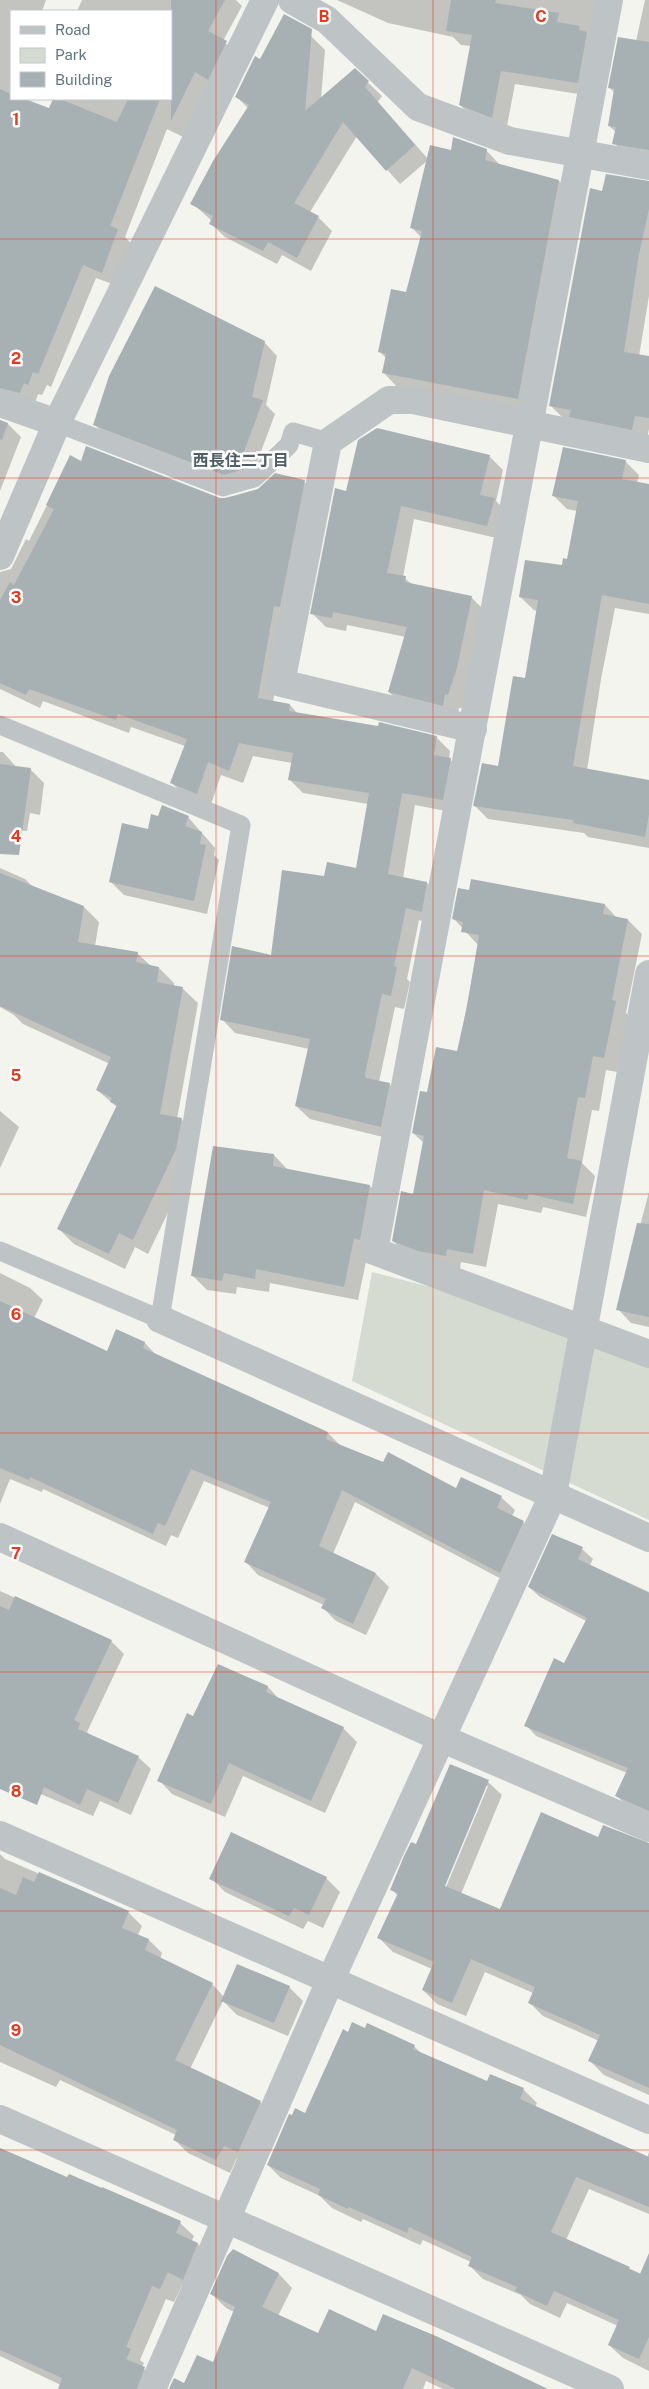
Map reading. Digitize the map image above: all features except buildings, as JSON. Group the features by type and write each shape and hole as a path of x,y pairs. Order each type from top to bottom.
{"street":[{"path":"0,556 57,423 265,0"},
{"path":"292,0 327,20 418,107 510,141 649,166"},
{"path":"609,0 374,1251 649,1354"},
{"path":"473,728 281,683 328,442 389,400 413,400 649,449"},
{"path":"0,403 57,423"},
{"path":"152,2389 330,1981 553,1495 649,974"},
{"path":"160,1319 649,1538"},
{"path":"0,1537 441,1738 649,1828"},
{"path":"0,1835 649,2120"},
{"path":"0,2119 610,2389"}],"lane":[{"path":"57,423 224,487 254,478 289,445 293,432 328,442"},
{"path":"0,726 241,825 160,1319 0,1251"}],"green space":[{"path":"372,1272 446,1291 649,1363 649,1520 352,1381"}],"district":[{"name":"西長住二丁目","path":"241,460"}]}
